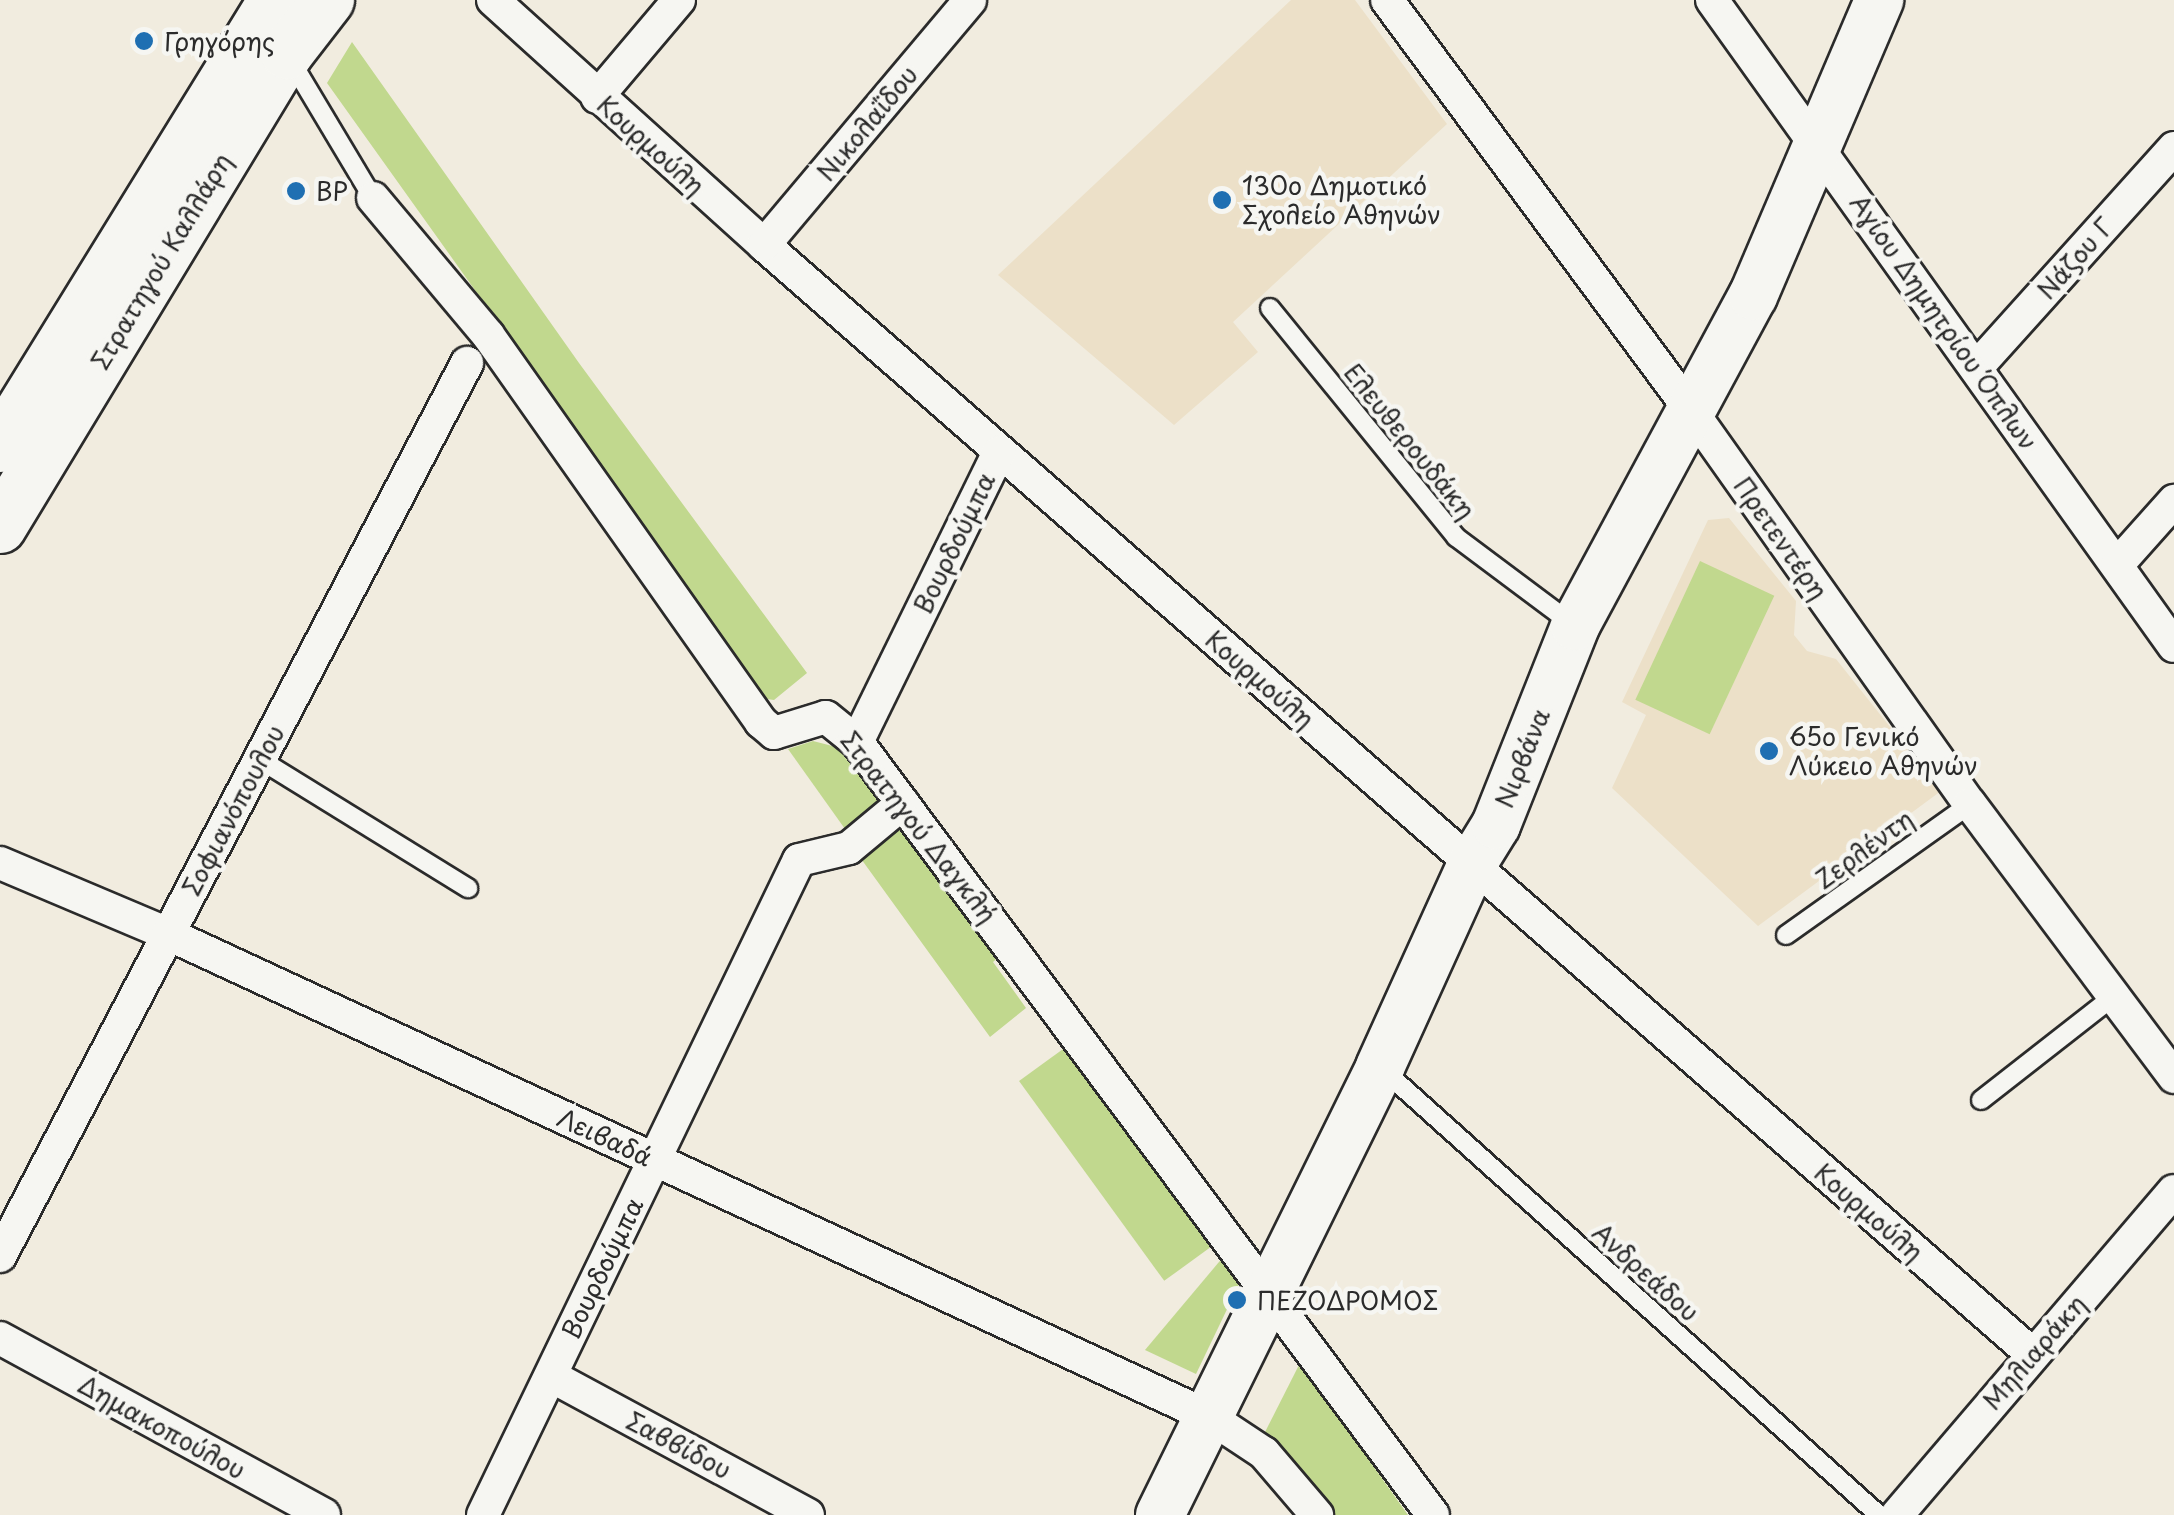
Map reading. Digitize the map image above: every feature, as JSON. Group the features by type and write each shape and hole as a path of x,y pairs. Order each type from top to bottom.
{"main road":[{"name":"Στρατηγού Καλλάρη","path":"0,446 265,13 328,0"},
{"name":"Στρατηγού Καλλάρη","path":"0,527 265,13"}],"street":[{"name":"Κουρμούλη","path":"492,0 999,452 2031,1354"},
{"path":"597,97 680,0"},
{"name":"Νικολαΐδου","path":"764,245 970,0"},
{"name":"Πρετεντέρη","path":"1387,0 1692,412 1970,804 2174,1076"},
{"name":"Αγίου Δημητρίου Όπλων","path":"1712,0 2174,646"},
{"name":"Νιρβάνα","path":"1160,1515 1380,1066 1472,864 1496,825 1575,626 1753,296 1879,0"},
{"name":"Νάζου Γ","path":"1976,368 2174,148"},
{"name":"Στρατηγού Δαγκλή","path":"373,198 488,335 761,722 774,732 826,717 856,742 1432,1515"},
{"name":"Σοφιανόπουλου","path":"0,1256 467,363"},
{"name":"Βουρδούμπα","path":"856,742 999,452"},
{"path":"2117,564 2174,501"},
{"name":"Βουρδούμπα","path":"484,1515 799,860 849,848 904,802"},
{"name":"Λειβαδά","path":"0,864 168,934 1208,1416"},
{"name":"Μηλιαράκη","path":"1896,1515 2174,1191"},
{"name":"Δημακοπούλου","path":"0,1338 324,1515"},
{"name":"Σαββίδου","path":"550,1376 808,1515"},
{"path":"1208,1416 1264,1453 1317,1515"}],"lane":[{"name":"Στρατηγού Δαγκλή","path":"265,13 373,198"},
{"name":"Ελευθερουδάκη","path":"1270,308 1456,538 1575,626"},
{"path":"259,760 468,888"},
{"name":"Ζερλέντη","path":"1786,935 1970,804"},
{"path":"1980,1100 2112,997"},
{"name":"Ανδρεάδου","path":"1380,1066 1879,1515"}],"shaded area":[{"name":"130ο Δημοτικό Σχολείο Αθηνών","path":"1291,0 1355,0 1447,124 1233,322 1258,352 1174,425 998,275"},
{"name":"65ο Γενικό Λύκειο Αθηνών","path":"1729,518 1796,601 1794,635 1807,651 1836,659 1941,791 1758,926 1612,788 1646,715 1622,702 1708,520"}],"green space":[{"path":"352,42 579,363 807,673 774,700 767,699 327,83"},
{"path":"1700,561 1774,596 1710,734 1635,700"},
{"path":"813,741 844,749 890,803 850,836 788,749"},
{"path":"904,817 1003,953 993,962 1026,1008 990,1037 859,856"},
{"path":"1070,1044 1215,1244 1164,1281 1019,1081"},
{"path":"1224,1256 1242,1278 1196,1374 1145,1350"},
{"path":"1300,1363 1408,1515 1327,1515 1262,1438"}],"place":[{"name":"Γρηγόρης","path":"144,41"},
{"name":"BP","path":"296,191"},
{"name":"130ο Δημοτικό Σχολείο Αθηνών","path":"1222,200"},
{"name":"65ο Γενικό Λύκειο Αθηνών","path":"1769,751"},
{"name":"ΠΕΖΟΔΡΟΜΟΣ","path":"1237,1300"}]}
